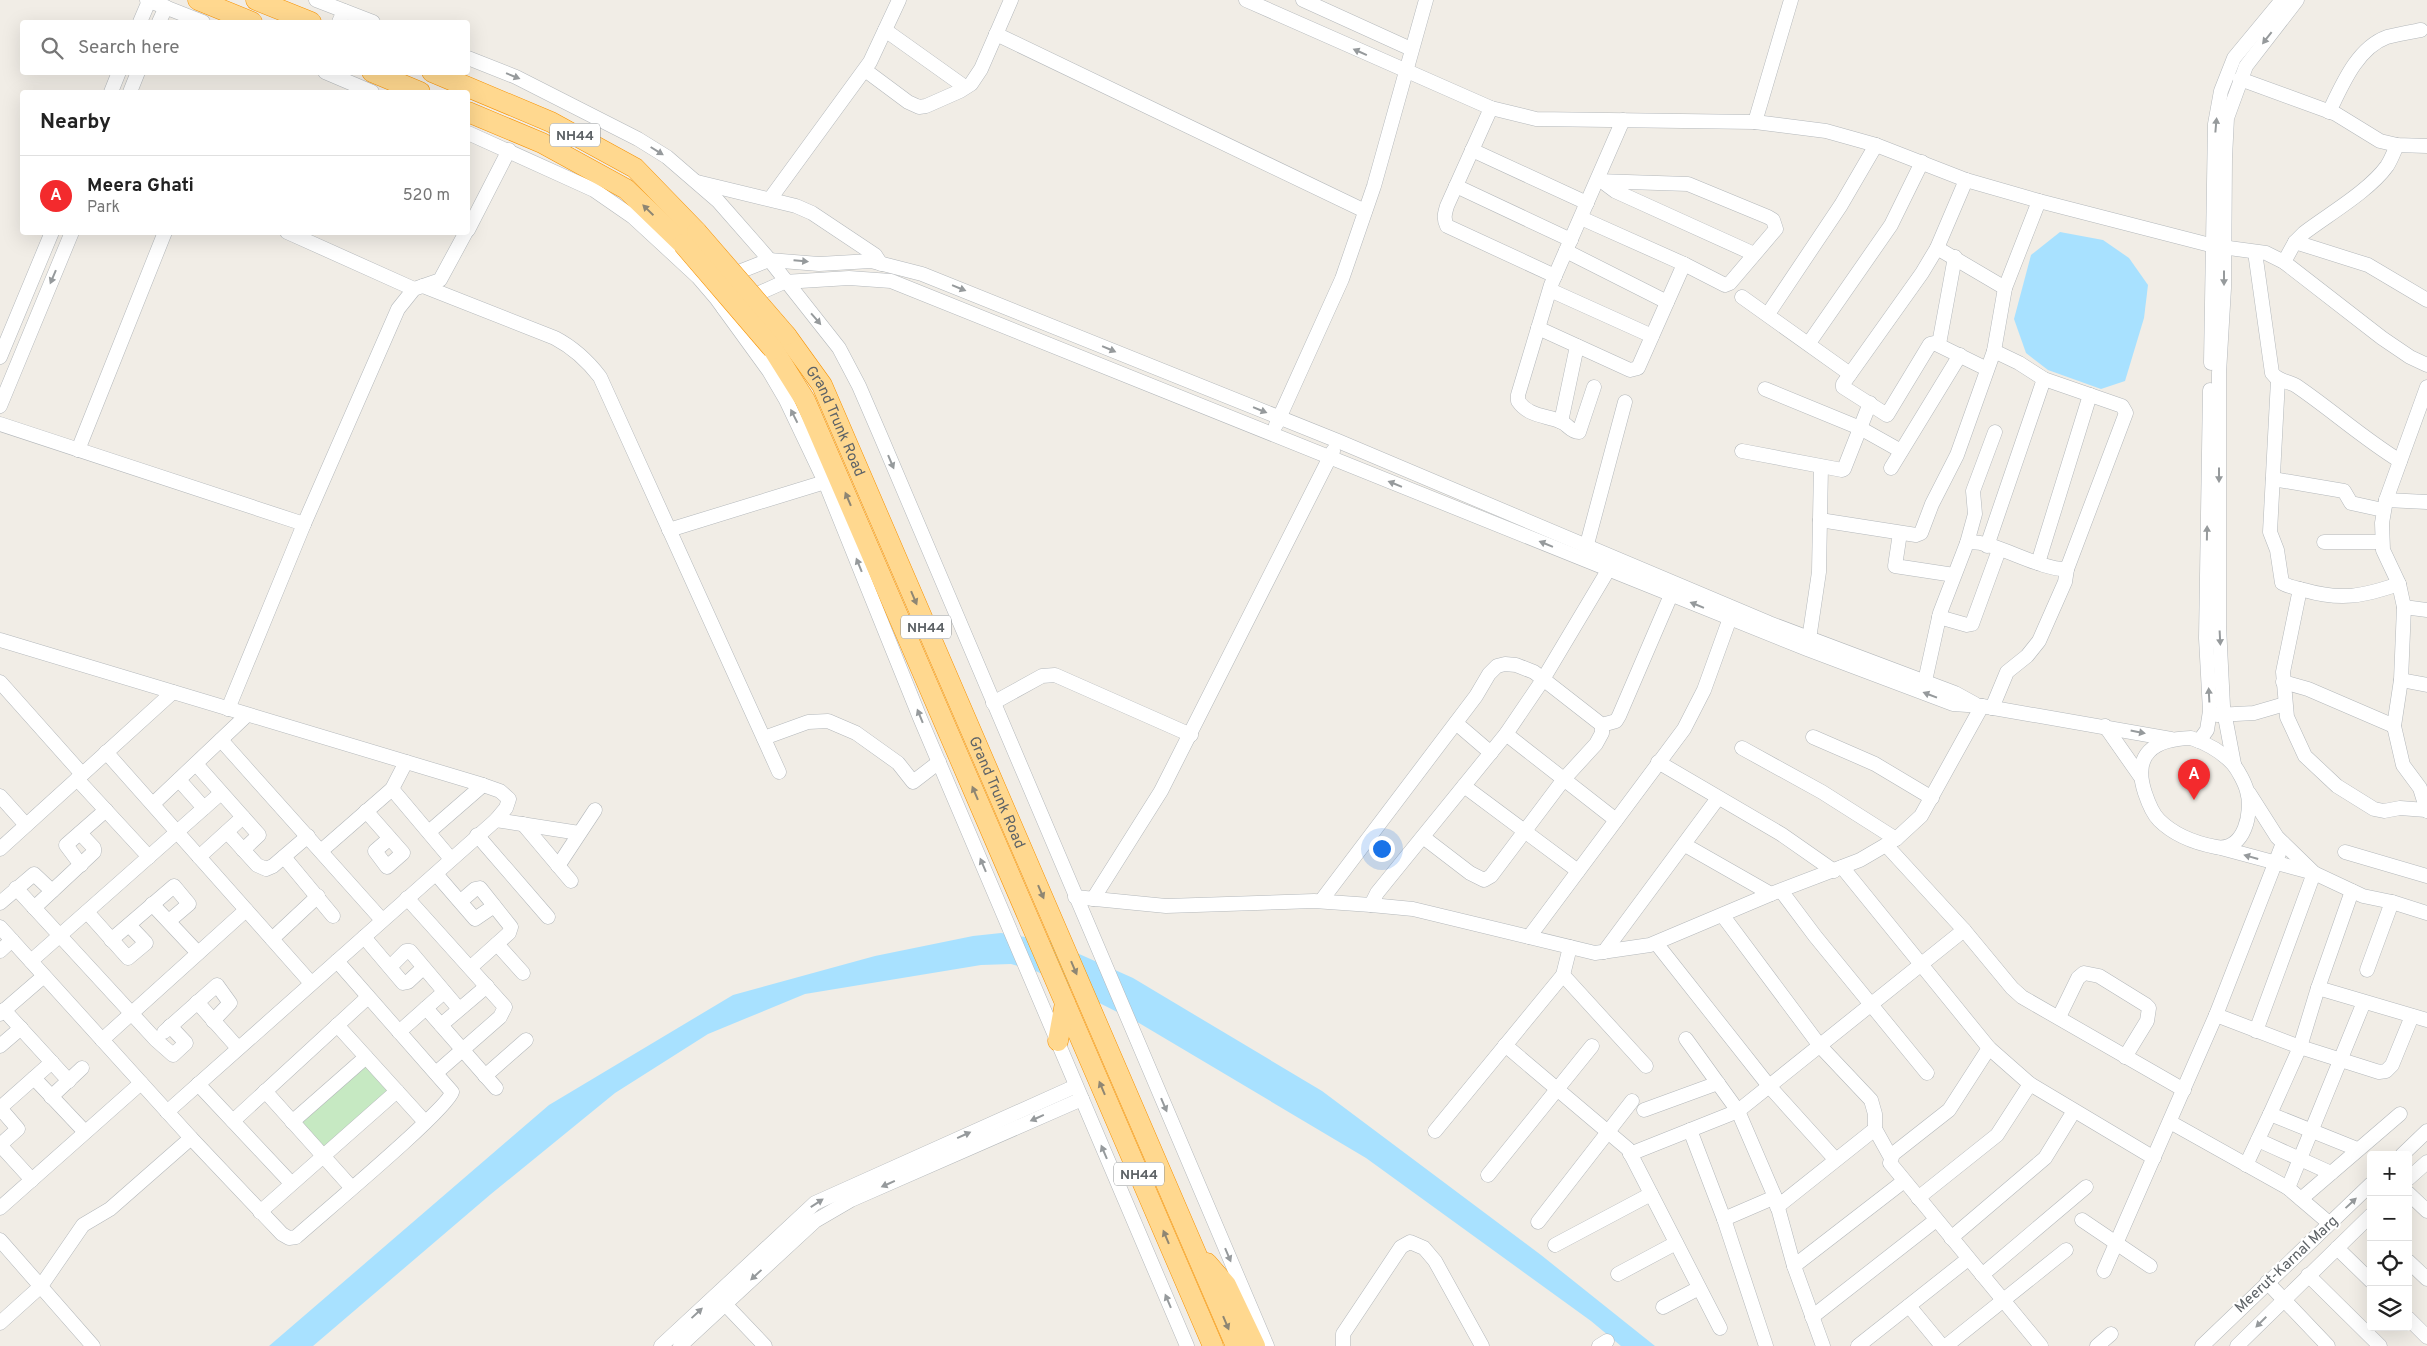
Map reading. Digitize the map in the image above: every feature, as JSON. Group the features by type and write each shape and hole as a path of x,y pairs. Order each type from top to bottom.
{"highway":[{"path":"198,0 247,20"},
{"path":"256,0 306,20"},
{"path":"379,75 415,90"},
{"name":"Grand Trunk Road","path":"439,75 551,122 635,168 697,232 786,335 822,385 1193,1246"},
{"name":"Grand Trunk Road","path":"470,113 542,143 626,189 683,244 773,349 805,400 1065,1003"},
{"path":"1058,1041 1065,1003"},
{"name":"NH44","path":"1065,1003 1213,1346"},
{"path":"1193,1246 1226,1285 1255,1346"},
{"name":"NH44","path":"1193,1246 1236,1346"}],"street":[{"path":"141,20 148,0 199,20"},
{"path":"316,0 341,17 360,20"},
{"path":"770,198 865,70 899,0"},
{"path":"865,70 908,102 919,107 926,106 970,84 980,69 1011,0"},
{"path":"1246,0 1404,72 1491,108 1536,119 1755,122 1826,131 1876,145 1966,180 2039,201 2219,247 2266,253 2284,262 2382,338 2410,357 2427,365"},
{"path":"1303,0 1411,49"},
{"path":"1755,122 1790,0"},
{"path":"2282,0 2234,58 2221,91 2216,124 2220,373 2219,626 2225,714 2234,764 2247,790 2283,843 2314,873"},
{"path":"2198,741 2207,730 2209,715 2206,638 2219,247 2227,118 2246,66 2297,0"},
{"path":"1272,434 1342,278 1366,211 1411,49 1422,1"},
{"path":"159,20 166,7"},
{"path":"885,30 965,87"},
{"path":"2329,112 2349,70 2361,57 2387,37 2421,30"},
{"path":"996,34 1366,211"},
{"path":"470,59 516,77 603,120 667,157 718,201 769,260 784,282 828,332 850,367 1267,1346"},
{"path":"112,90 118,75"},
{"path":"131,90 137,75"},
{"path":"332,75 367,90"},
{"path":"2240,79 2329,112 2374,138 2397,145 2427,146"},
{"path":"1491,108 1444,216 1447,226 1555,276"},
{"path":"1594,387 1579,432 1575,432 1561,422 1533,414 1518,401 1518,395 1555,276 1588,203 1600,182 1623,120"},
{"path":"470,134 594,190 615,203 676,256 704,285 724,309 786,400 825,482 939,762 1187,1346"},
{"path":"1768,314 1840,205 1876,145"},
{"path":"2284,262 2294,242 2317,222 2368,187 2388,165 2397,145"},
{"path":"470,225 509,150"},
{"path":"1472,150 1588,203"},
{"path":"1810,343 1891,225 1922,162"},
{"path":"1966,180 1937,248 1843,384 1845,390 1870,403 1883,414 1888,415 1930,344 1939,344 1987,369"},
{"path":"697,182 770,198 812,213 875,255 881,262 887,280"},
{"path":"1581,218 1684,264 1725,285 1730,283 1776,229 1776,224 1768,217 1688,184 1600,182"},
{"path":"1600,182 1615,191 1754,254"},
{"path":"1456,186 1569,245 1667,302"},
{"path":"1820,520 1900,533 1916,535 1922,533 1932,504 1956,455 1994,351 2005,288 2039,201"},
{"path":"0,358 51,235"},
{"path":"0,406 71,235"},
{"path":"78,450 164,235"},
{"path":"294,235 418,288 555,338 574,349 588,362 600,377 779,772"},
{"path":"228,708 304,524 398,309 418,288 440,280 465,235"},
{"path":"2294,242 2368,265 2427,300"},
{"path":"1937,248 2005,288"},
{"path":"2254,252 2272,373 2278,380 2297,386 2371,443 2400,461"},
{"path":"1939,344 1955,257"},
{"path":"704,285 769,260 820,264 881,262 922,274 1338,441 1586,548 1611,564 1672,594 1730,618 1925,681 1984,706"},
{"path":"1538,328 1630,370 1634,370 1638,368 1684,264"},
{"path":"724,309 784,282 848,278 887,280 1329,457 1611,564 1808,643 1953,704 1984,706 2171,738 2191,738 2206,743 2234,764"},
{"path":"1550,290 1652,336"},
{"path":"1742,296 1810,343 1850,374"},
{"path":"23,301 40,308"},
{"path":"1047,343 1055,326"},
{"path":"1561,422 1577,346"},
{"path":"1075,897 1166,906 1321,902 1413,909 1595,954 1656,943 1860,860 1891,842 1921,816 1984,706 2007,672 2027,656 2039,641 2065,582 2067,569 2126,413 2122,406 2044,379 2019,363 1994,351"},
{"path":"1891,468 1960,355"},
{"path":"1939,617 1967,626 1972,624 2044,379"},
{"path":"2278,380 2270,532 2277,550 2281,579 2285,585 2328,597 2363,596 2399,584"},
{"path":"2300,589 2284,662 2283,682 2287,717 2305,756 2337,786 2380,811 2400,808 2426,811 2420,788 2406,770 2401,759 2394,726 2401,680 2404,607 2399,584 2384,556 2382,542 2384,505 2427,387"},
{"path":"1765,389 1860,428 1902,451"},
{"path":"2038,563 2090,395"},
{"path":"1586,548 1625,402"},
{"path":"1742,451 1838,471 1844,469 1870,403"},
{"path":"0,424 304,524"},
{"path":"1925,681 1939,617 1967,543 1974,517 1973,490 1995,432"},
{"path":"1092,899 1161,791 1338,441"},
{"path":"1808,643 1819,572 1821,467"},
{"path":"2273,478 2344,491 2354,504 2384,505 2427,502"},
{"path":"669,530 825,482"},
{"path":"1900,533 1895,566 1954,575"},
{"path":"2324,542 2382,542"},
{"path":"1967,543 1993,548 2038,563 2067,569"},
{"path":"1370,905 1377,893 1506,734 1542,681 1611,564"},
{"path":"1602,725 1616,721 1619,716 1672,594"},
{"path":"2404,607 2427,610"},
{"path":"1529,937 1693,714 1730,618"},
{"path":"0,640 483,785 500,791 509,800 506,808 496,820 167,1112"},
{"path":"1321,902 1456,724 1489,674 1497,666 1505,664 1516,665 1534,672 1542,681 1602,725"},
{"path":"993,703 1042,676 1055,675 1190,735"},
{"path":"2401,680 2427,685"},
{"path":"0,682 80,776 106,810 149,858"},
{"path":"2283,682 2308,689 2394,726"},
{"path":"0,849 173,692"},
{"path":"2209,715 2254,713 2285,704"},
{"path":"153,804 247,714"},
{"path":"764,738 808,722 828,721 856,733 898,763 913,782 939,762"},
{"path":"1456,724 1491,752"},
{"path":"1423,837 1470,873 1484,880 1491,876 1564,779 1596,744 1602,733 1602,725"},
{"path":"2105,726 2140,776 2146,796 2158,819 2179,835 2198,844 2222,848 2275,864 2314,873 2363,896 2392,902 2427,913"},
{"path":"1506,734 1616,820"},
{"path":"1813,737 1880,766 1932,798"},
{"path":"2140,776 2142,762 2149,750 2171,738"},
{"path":"221,740 382,920"},
{"path":"1742,748 1822,792 1891,842 2012,988 2028,1002 2059,1017 2184,1090"},
{"path":"106,752 312,983"},
{"path":"321,851 392,789 406,762"},
{"path":"1658,762 1838,869 1921,965 1989,1048 2030,1084 2154,1158"},
{"path":"196,764 259,835 243,850"},
{"path":"179,780 204,808"},
{"path":"430,831 483,785"},
{"path":"1464,786 1526,830 1578,871"},
{"path":"392,789 430,831 451,859"},
{"path":"2222,848 2233,844 2244,832 2249,812 2247,790"},
{"path":"31,961 221,793"},
{"path":"0,796 26,825"},
{"path":"1604,952 1718,798"},
{"path":"81,865 66,846 106,810"},
{"path":"558,866 595,810"},
{"path":"366,811 390,838"},
{"path":"199,857 243,817"},
{"path":"496,820 579,833"},
{"path":"523,824 571,881"},
{"path":"227,832 257,865 266,869 284,857 308,836"},
{"path":"34,908 81,865 95,848 80,833"},
{"path":"478,835 548,917"},
{"path":"2104,1271 2216,1015 2283,843"},
{"path":"1685,845 1776,893 1815,936 1927,1073"},
{"path":"2345,852 2427,876"},
{"path":"284,857 333,916"},
{"path":"2256,1030 2314,873"},
{"path":"0,903 34,874 52,891"},
{"path":"436,874 476,919 494,906"},
{"path":"111,940 171,887 175,887 189,904 169,921"},
{"path":"16,888 172,1055 185,1042 170,1026"},
{"path":"461,901 479,888 510,924 511,929 471,967"},
{"path":"2246,1165 2300,1047 2318,988 2352,892"},
{"path":"272,939 318,896"},
{"path":"407,898 503,1003 505,1011 436,1073"},
{"path":"2367,970 2392,902"},
{"path":"152,904 198,953"},
{"path":"102,1040 246,910"},
{"path":"87,912 126,957 131,957 146,944 129,924"},
{"path":"1722,916 1820,1046 1871,1100 1875,1114 1875,1129 1890,1156 1890,1165 2041,1346"},
{"path":"0,927 260,1212 282,1234 294,1238 425,1122 451,1096 450,1089 337,961"},
{"path":"1630,1154 1738,1110 1964,930"},
{"path":"364,937 406,983 423,968"},
{"path":"0,951 12,940"},
{"path":"1656,943 1769,1086 1835,1159"},
{"path":"497,944 523,973"},
{"path":"1435,1131 1563,974 1570,947"},
{"path":"390,966 408,950 459,1009"},
{"path":"2059,1017 2078,978 2084,973 2099,976 2146,1005 2149,1016 2125,1057"},
{"path":"1563,974 1646,1066"},
{"path":"44,976 2,1012 20,1028 69,1081"},
{"path":"156,1040 213,986 220,986 230,1005 213,1021"},
{"path":"441,1025 487,986"},
{"path":"2318,988 2427,1020"},
{"path":"399,1032 444,992"},
{"path":"233,1121 368,997"},
{"path":"196,1002 238,1048"},
{"path":"2288,1188 2364,1002"},
{"path":"426,1008 496,1088"},
{"path":"2216,1015 2300,1047 2379,1072 2386,1070 2392,1065 2412,1016"},
{"path":"337,1025 425,1122"},
{"path":"1,1044 20,1028"},
{"path":"485,1076 526,1040"},
{"path":"1686,1040 1738,1110 1776,1202 1794,1266 1823,1346"},
{"path":"1505,1045 1608,1132 1630,1154 1720,1328"},
{"path":"1488,1175 1592,1046"},
{"path":"1890,1156 1950,1110 1989,1048"},
{"path":"292,1122 366,1057"},
{"path":"32,1180 0,1145 18,1129 0,1108 52,1062"},
{"path":"51,1097 82,1068"},
{"path":"34,1078 85,1132"},
{"path":"0,1208 141,1083"},
{"path":"1644,1110 1718,1083"},
{"path":"198,1084 291,1183"},
{"path":"1918,1198 1997,1135 2030,1084"},
{"path":"661,1346 815,1203 1076,1086"},
{"path":"265,1091 351,1188"},
{"path":"260,1212 397,1091"},
{"path":"680,1346 815,1221 851,1200 1082,1099"},
{"path":"1538,1222 1632,1101"},
{"path":"1951,1238 2045,1158 2074,1111"},
{"path":"2270,1114 2357,1149"},
{"path":"2301,1199 2400,1114"},
{"path":"2170,1122 2288,1188 2329,1223"},
{"path":"1724,1219 1776,1202 1875,1129"},
{"path":"1690,1130 1724,1219 1766,1346"},
{"path":"2406,1151 2427,1131"},
{"path":"0,1323 41,1286 83,1225 110,1209 191,1138"},
{"path":"2258,1140 2331,1173"},
{"path":"2412,1175 2427,1162"},
{"path":"1794,1266 1904,1182"},
{"path":"1982,1275 2086,1187"},
{"name":"Meerut-Karnal Marg","path":"2202,1346 2367,1188"},
{"path":"1555,1245 1651,1194"},
{"path":"2411,1196 2427,1211"},
{"path":"1812,1317 1936,1220"},
{"path":"2082,1220 2150,1266"},
{"name":"Meerut-Karnal Marg","path":"2240,1345 2308,1275 2367,1223"},
{"path":"0,1240 94,1346"},
{"path":"1342,1346 1343,1334 1401,1247 1410,1242 1424,1248 1435,1261 1482,1346"},
{"path":"1618,1274 1676,1243"},
{"path":"2337,1248 2367,1277"},
{"path":"1946,1346 2066,1250"},
{"path":"1858,1346 1968,1259"},
{"path":"2412,1265 2427,1279"},
{"path":"2308,1275 2380,1346"},
{"path":"2267,1282 2282,1301 2328,1346"},
{"path":"1663,1307 1699,1288"},
{"path":"725,1304 765,1346"},
{"path":"1909,1306 1942,1346"},
{"path":"2412,1322 2427,1337"},
{"path":"2097,1346 2112,1334"}],"green space":[{"path":"366,1064 389,1090 322,1149 300,1123"}],"water":[{"path":"2060,232 2103,240 2129,258 2148,285 2144,318 2125,381 2101,389 2048,370 2026,353 2014,319 2031,255"},
{"path":"1001,933 1050,941 1133,978 1322,1091 1541,1255 1655,1346 1621,1346 1591,1321 1366,1158 1139,1023 1038,972 1011,964 981,965 805,994 708,1034 615,1093 491,1194 313,1346 269,1346 549,1105 733,995 875,956 973,936"}],"place":[{"name":"Meera Ghati","path":"2194,800"}]}
